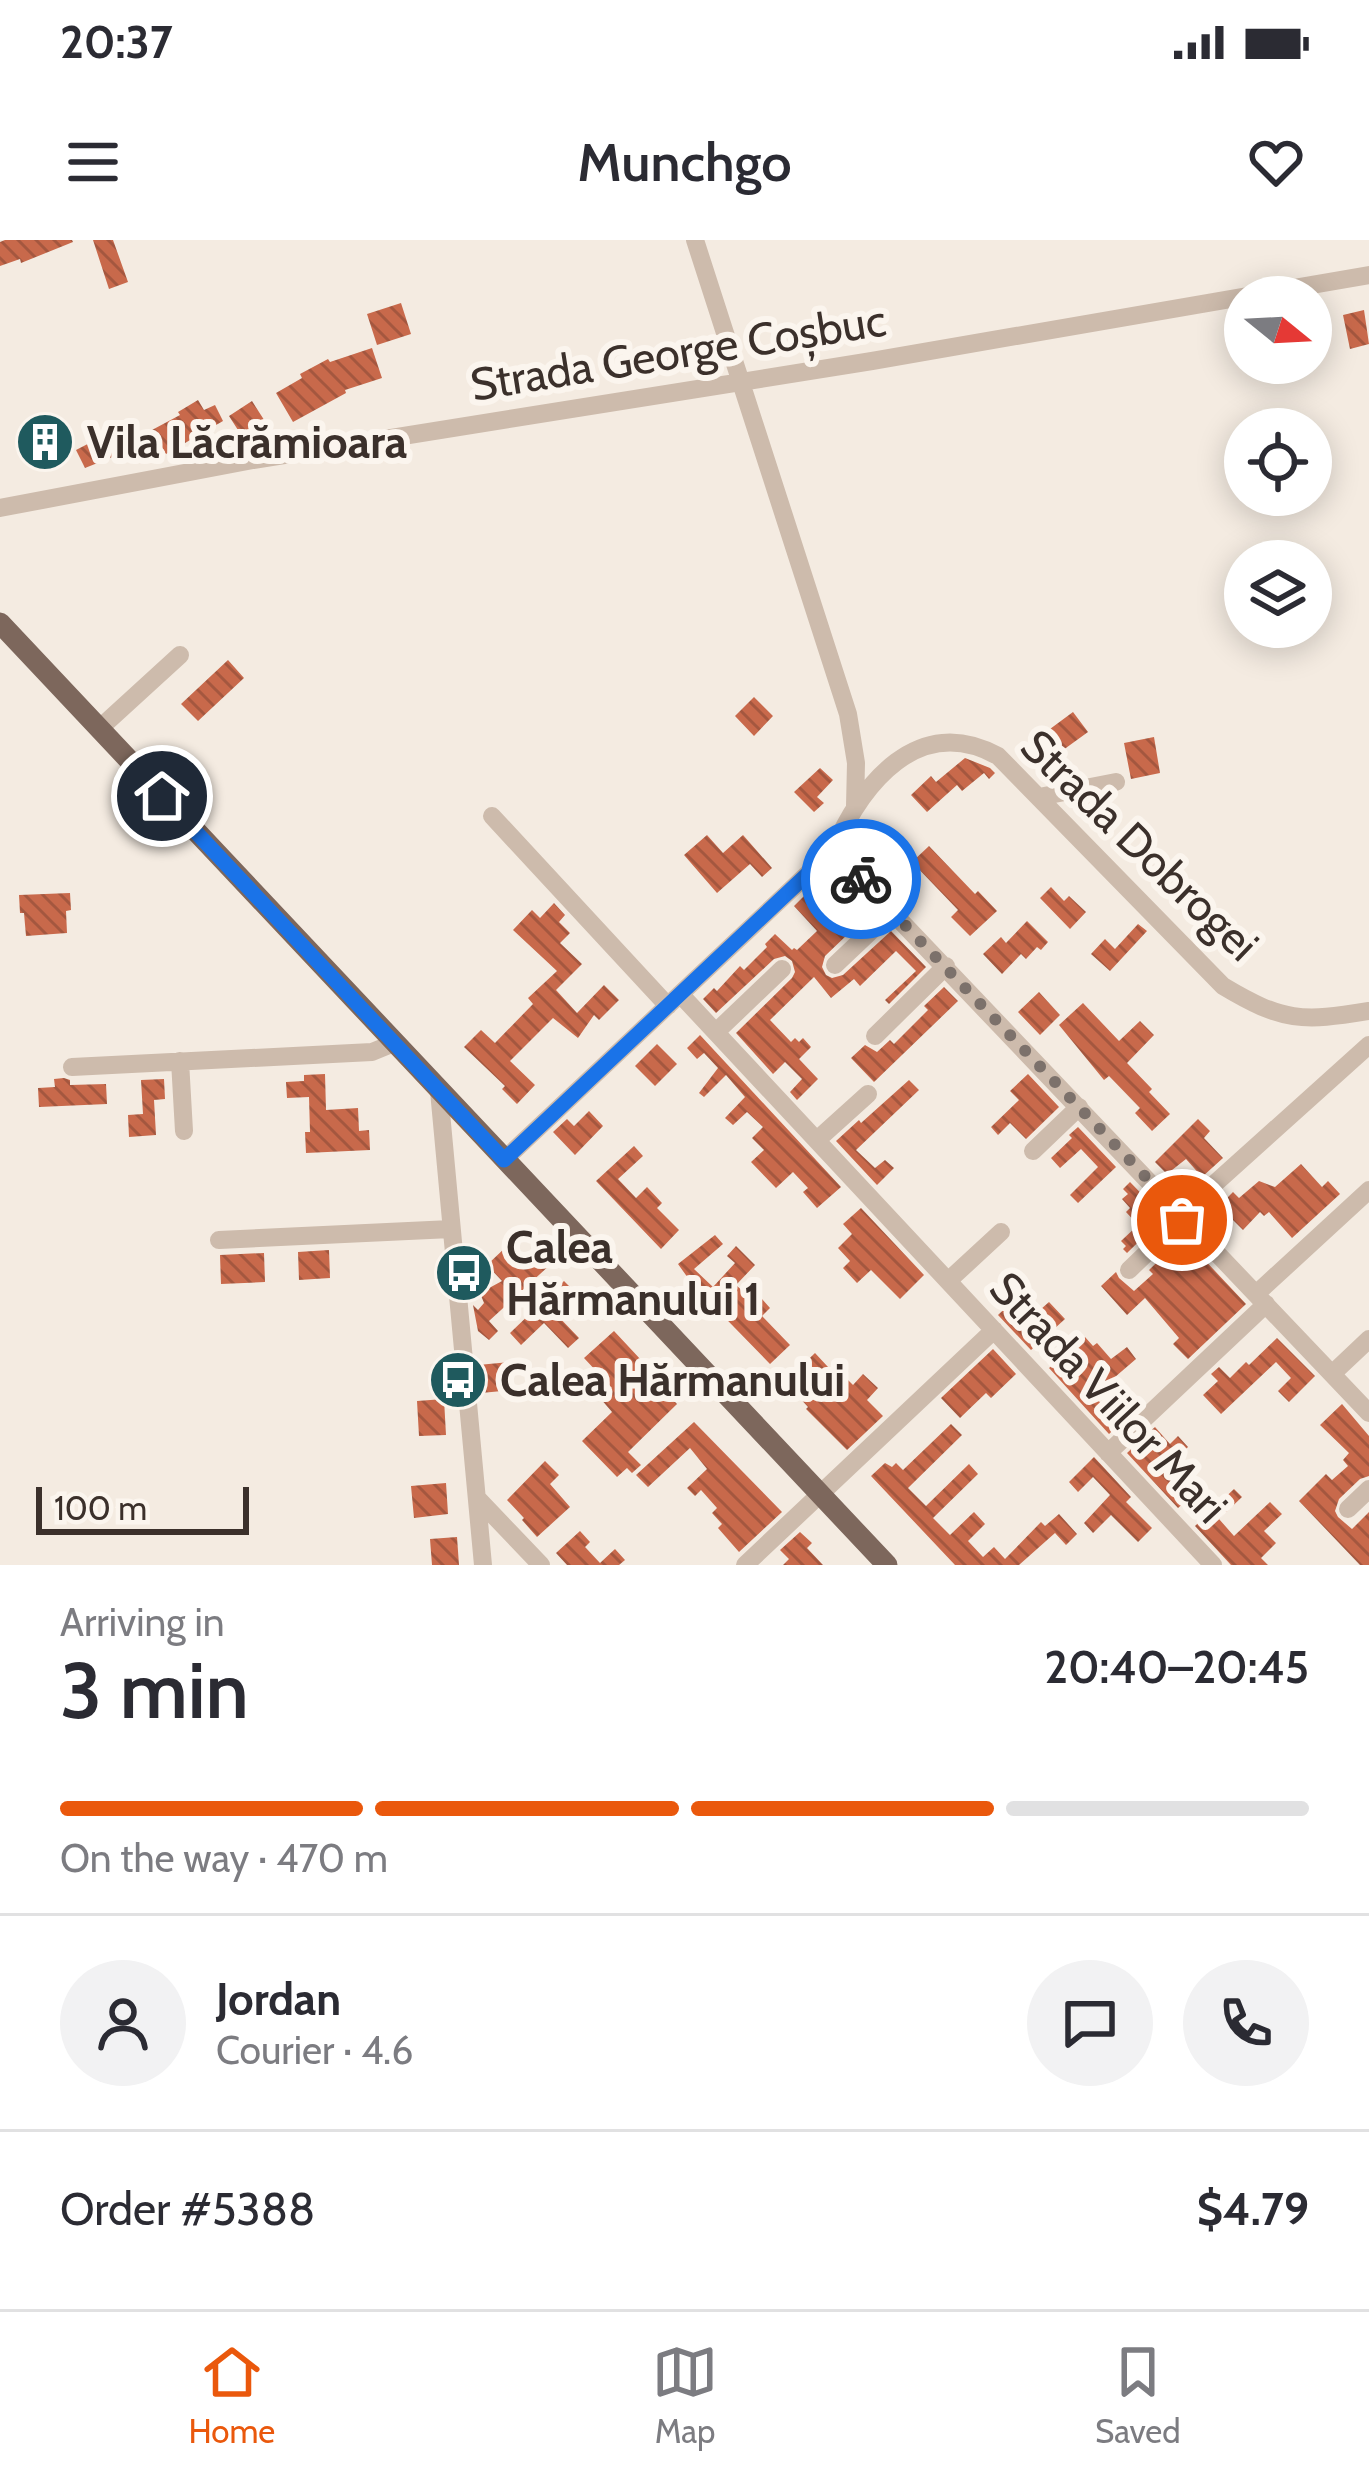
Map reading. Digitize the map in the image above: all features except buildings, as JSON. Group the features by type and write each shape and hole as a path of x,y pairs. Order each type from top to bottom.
{"main road":[{"path":"0,623 886,1565"}],"street":[{"path":"695,240 848,714 856,764 855,806"},
{"name":"Strada George Coșbuc","path":"0,508 253,460 741,383 1369,275"},
{"path":"99,729 180,655"},
{"name":"Strada Dobrogei","path":"504,1160 833,850 855,806 890,766 911,750 937,743 981,747 998,756 1223,986 1287,1017 1317,1020 1369,1011"},
{"path":"1040,797 1116,782"},
{"name":"Strada Viilor Mari","path":"492,816 674,1000 716,1032 1213,1565"},
{"path":"833,850 1369,1413"},
{"path":"835,965 892,911"},
{"path":"875,1036 946,966"},
{"path":"716,1032 782,969"},
{"path":"72,1067 372,1052 394,1043"},
{"path":"1129,1270 1369,1045"},
{"path":"180,1061 184,1131"},
{"path":"439,1091 483,1565"},
{"path":"817,1140 868,1094"},
{"path":"1033,1151 1079,1106"},
{"path":"1108,1453 1369,1190"},
{"path":"219,1240 451,1229"},
{"name":"Strada Viilor Mari","path":"947,1281 1001,1232"},
{"path":"745,1565 994,1330"},
{"path":"1332,1374 1369,1340"},
{"path":"1348,1509 1369,1489"},
{"path":"478,1498 541,1565"}],"way so far":[{"path":"861,879 1182,1220"}],"place":[{"name":"Vila Lăcrămioara","path":"45,442"},
{"name":"Calea Hărmanului 1","path":"464,1273"},
{"name":"Calea Hărmanului","path":"458,1380"}],"route":[{"path":"162,796 504,1160 833,850 861,879"}]}
